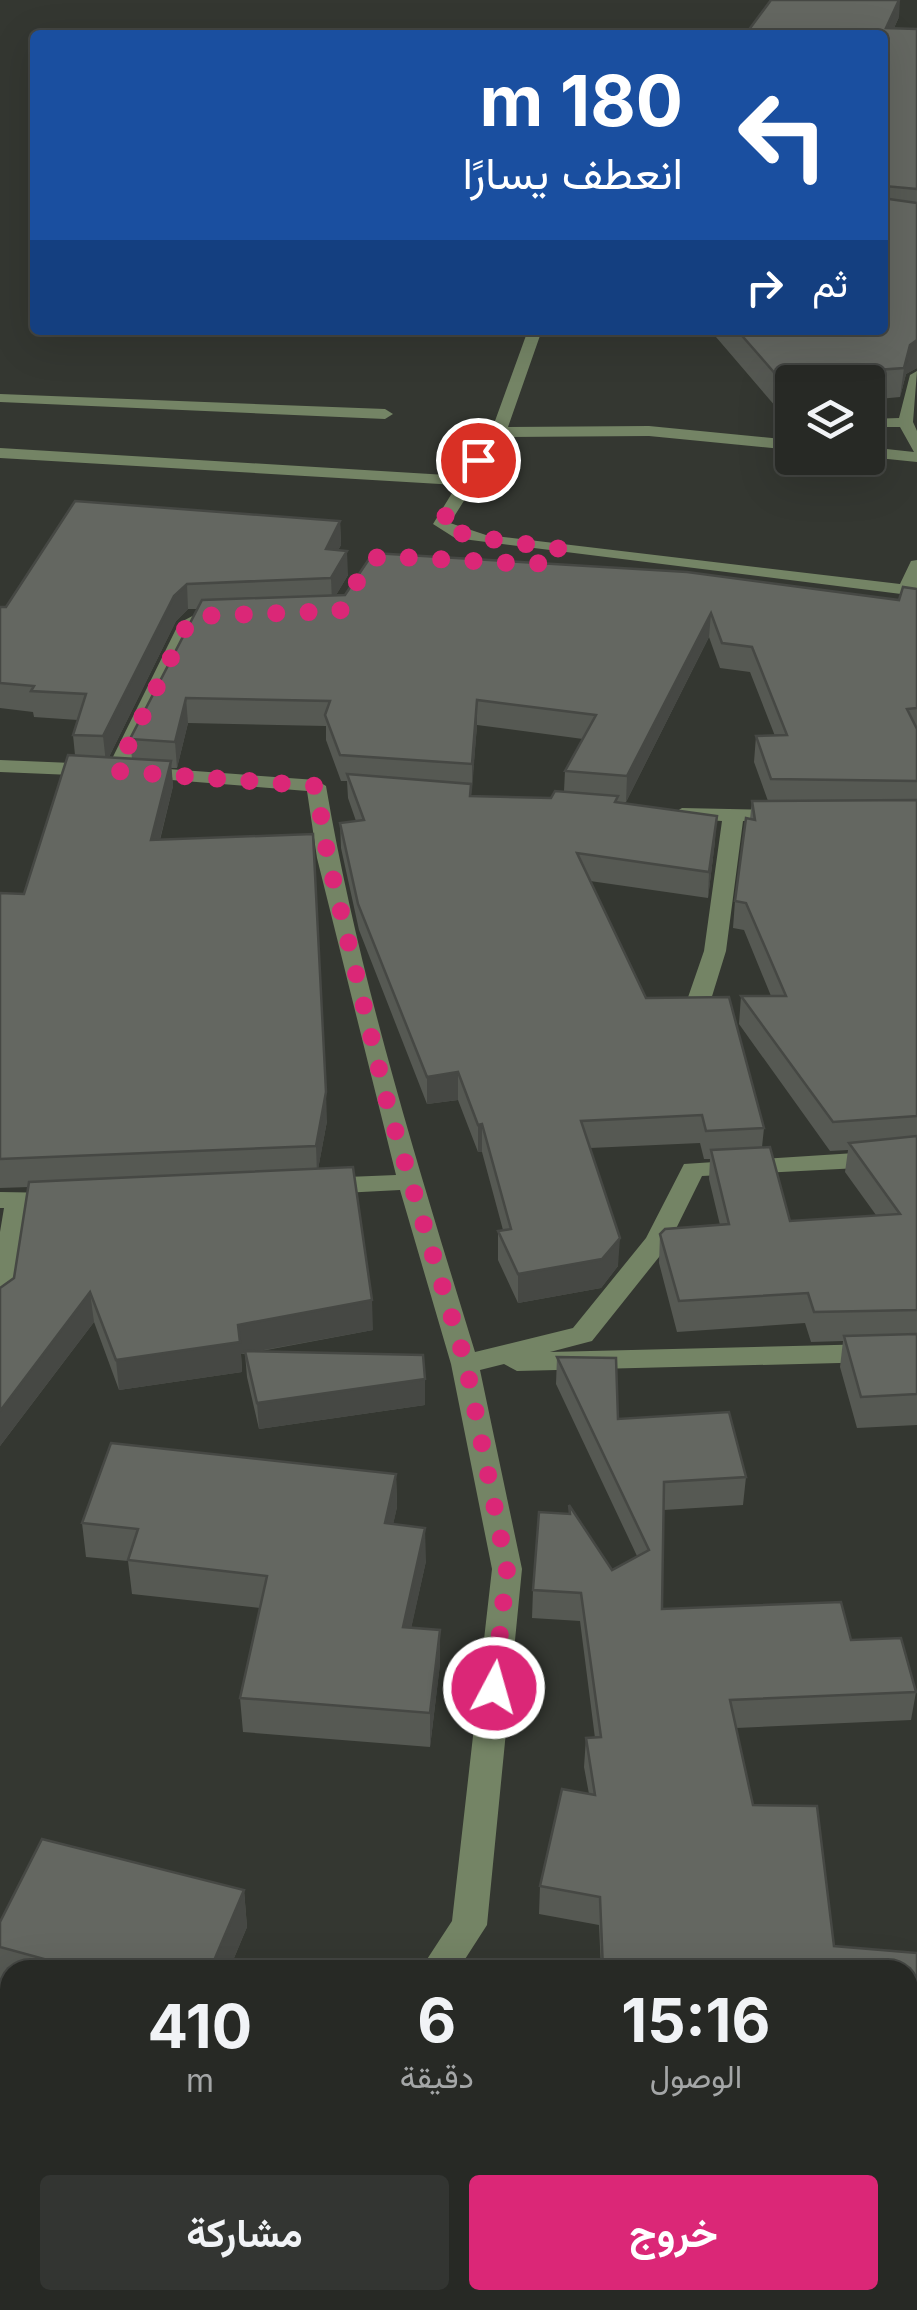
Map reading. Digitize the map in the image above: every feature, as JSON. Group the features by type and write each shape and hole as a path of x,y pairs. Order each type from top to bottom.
{"street":[{"path":"533,335 499,432 464,481 441,524 448,530 486,540 911,591 917,565"},
{"path":"917,376 905,422 917,448"},
{"path":"0,398 385,414"},
{"path":"885,423 905,422"},
{"path":"499,432 775,427"},
{"path":"649,431 775,443"},
{"path":"0,452 464,481"},
{"path":"885,454 917,457"},
{"path":"495,562 543,563 562,549"},
{"path":"116,771 188,623 204,614 252,614"},
{"path":"0,766 324,787 328,858 408,1182 466,1364 507,1569 469,1925 445,1960"},
{"path":"658,814 807,816"},
{"path":"697,1006 716,951 733,816"},
{"path":"466,1364 582,1336 658,1241 693,1169 917,1157"},
{"path":"291,1188 408,1182"},
{"path":"0,1307 9,1202 76,1200"},
{"path":"466,1364 917,1352"}],"building":[{"path":"771,0 899,0 886,28 917,29 917,189 888,186 888,30 749,30"},
{"path":"888,199 917,203 917,340 910,345 904,368 775,365 775,374 741,335 888,335"},
{"path":"75,501 340,521 326,549 347,551 331,578 187,584 174,596 103,736 73,735 86,694 31,691 34,686 0,683 0,607 6,607"},
{"path":"373,553 687,572 899,600 903,587 917,589 917,708 907,709 917,729 917,781 771,779 756,736 787,735 752,647 722,643 711,613 627,776 565,771 596,715 477,700 472,764 340,755 325,715 330,701 186,698 175,742 130,739 202,600 345,595"},
{"path":"68,755 171,761 151,840 313,834 326,1092 316,1146 0,1159 0,893 24,894"},
{"path":"347,774 471,784 470,796 551,798 555,791 618,796 615,802 717,816 709,872 577,853 646,998 729,997 764,1128 706,1131 702,1115 581,1121 620,1238 602,1259 518,1274 498,1231 511,1229 482,1124 478,1125 458,1072 427,1077 358,904 340,823 364,820"},
{"path":"917,800 917,1116 833,1122 741,996 786,996 746,903 735,901 746,818 755,820 752,801"},
{"path":"917,1136 917,1310 814,1312 808,1293 679,1301 660,1234 665,1229 729,1224 711,1150 770,1147 790,1221 900,1214 849,1143"},
{"path":"353,1167 372,1300 238,1325 240,1342 116,1360 90,1292 0,1411 0,1288 14,1278 29,1182"},
{"path":"917,1334 917,1394 861,1397 844,1336"},
{"path":"245,1351 423,1355 425,1379 257,1403"},
{"path":"557,1357 616,1358 618,1419 729,1412 746,1477 664,1482 662,1609 841,1602 851,1640 901,1638 916,1692 730,1700 753,1805 817,1806 834,1946 917,1953 917,1960 603,1960 600,1897 540,1886 562,1789 595,1795 586,1738 601,1737 581,1593 533,1590 539,1512 570,1514 569,1505 612,1570 649,1550"},
{"path":"111,1443 396,1474 385,1523 425,1528 403,1627 440,1630 430,1713 240,1698 267,1576 128,1560 138,1529 82,1523"},
{"path":"42,1839 244,1890 214,1960 48,1960 0,1947 0,1922"}],"route":[{"path":"478,460 441,524 448,530 486,540 562,549 551,559 530,564 379,556 367,565 340,611 198,616 188,623 116,771 316,786 328,858 389,1110 466,1364 507,1569 494,1688"}]}
